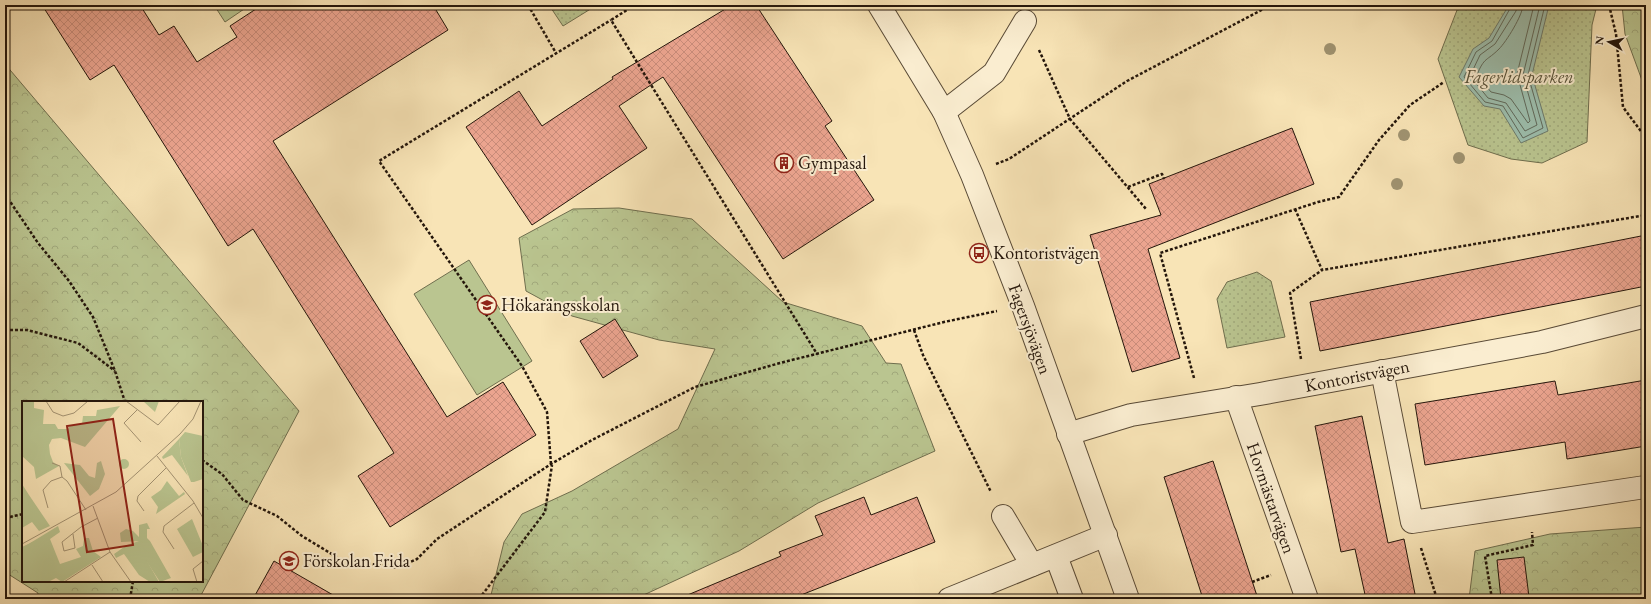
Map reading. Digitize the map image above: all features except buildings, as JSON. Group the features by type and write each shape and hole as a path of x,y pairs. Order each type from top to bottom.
{"street":[{"name":"Fagersjövägen","path":"879,5 944,112 972,175 1022,306 1128,599"},
{"path":"944,112 994,73 1025,21"},
{"name":"Kontoristvägen","path":"1068,434 1131,416 1305,386 1542,342 1646,316"},
{"path":"1382,371 1412,522 1645,487"},
{"name":"Hovmästarvägen","path":"1236,397 1307,599"},
{"path":"1002,516 1032,565"},
{"path":"949,599 1106,535"},
{"path":"1056,556 1072,599"}],"path":[{"path":"528,5 556,53"},
{"path":"479,599 545,512 551,464 547,412 525,373 379,161 635,5"},
{"path":"972,175 1009,159 1127,81 1271,5"},
{"path":"1609,5 1616,34 1623,107 1646,138"},
{"path":"611,20 817,354"},
{"path":"1025,21 1070,119 1146,209"},
{"path":"1201,403 1160,253 1295,209 1338,197 1379,140 1410,105 1444,82"},
{"path":"1128,188 1162,174 1164,179"},
{"path":"5,194 38,243 69,281 93,317 115,371 125,401"},
{"path":"1295,209 1322,270"},
{"path":"1305,386 1290,293 1322,270 1646,215"},
{"path":"203,461 222,474 243,500 277,516 302,536 340,559 397,568 417,559 437,539 551,464 592,440 695,387 944,322 1022,306"},
{"path":"5,330 26,330 78,343 115,371"},
{"path":"914,330 923,355 1002,516"},
{"path":"1492,599 1485,556 1532,545 1532,504"},
{"path":"5,518 22,514"},
{"path":"1412,522 1437,599"},
{"path":"1252,582 1275,574"},
{"path":"130,599 133,582"},
{"path":"27,599 96,599"}],"green space":[{"path":"214,5 250,5 225,22"},
{"path":"549,5 597,5 563,26"},
{"name":"Fagerlidsparken","path":"1459,5 1597,5 1592,25 1587,142 1542,163 1511,159 1468,145 1438,59"},
{"path":"1622,5 1646,5 1646,88 1625,34"},
{"path":"5,64 299,411 199,599 37,599 38,593 5,572"},
{"path":"619,208 692,219 783,302 862,326 886,363 901,364 935,451 818,503 739,551 635,599 490,599 504,542 522,514 572,491 678,429 715,349 659,340 572,316 526,291 519,238 573,209"},
{"path":"469,260 532,361 477,395 414,294"},
{"path":"1257,272 1271,281 1285,337 1227,348 1217,299 1227,282"},
{"path":"1646,527 1646,599 1469,599 1475,551 1550,534"}],"water":[{"path":"1509,5 1549,5 1532,75 1548,131 1521,143 1500,109 1484,106 1459,77 1473,49 1489,38"}],"place":[{"name":"Gympasal","path":"784,163"},
{"name":"Kontoristvägen","path":"979,253"},
{"name":"Hökarängsskolan","path":"487,305"},
{"name":"Förskolan Frida","path":"289,561"}]}
